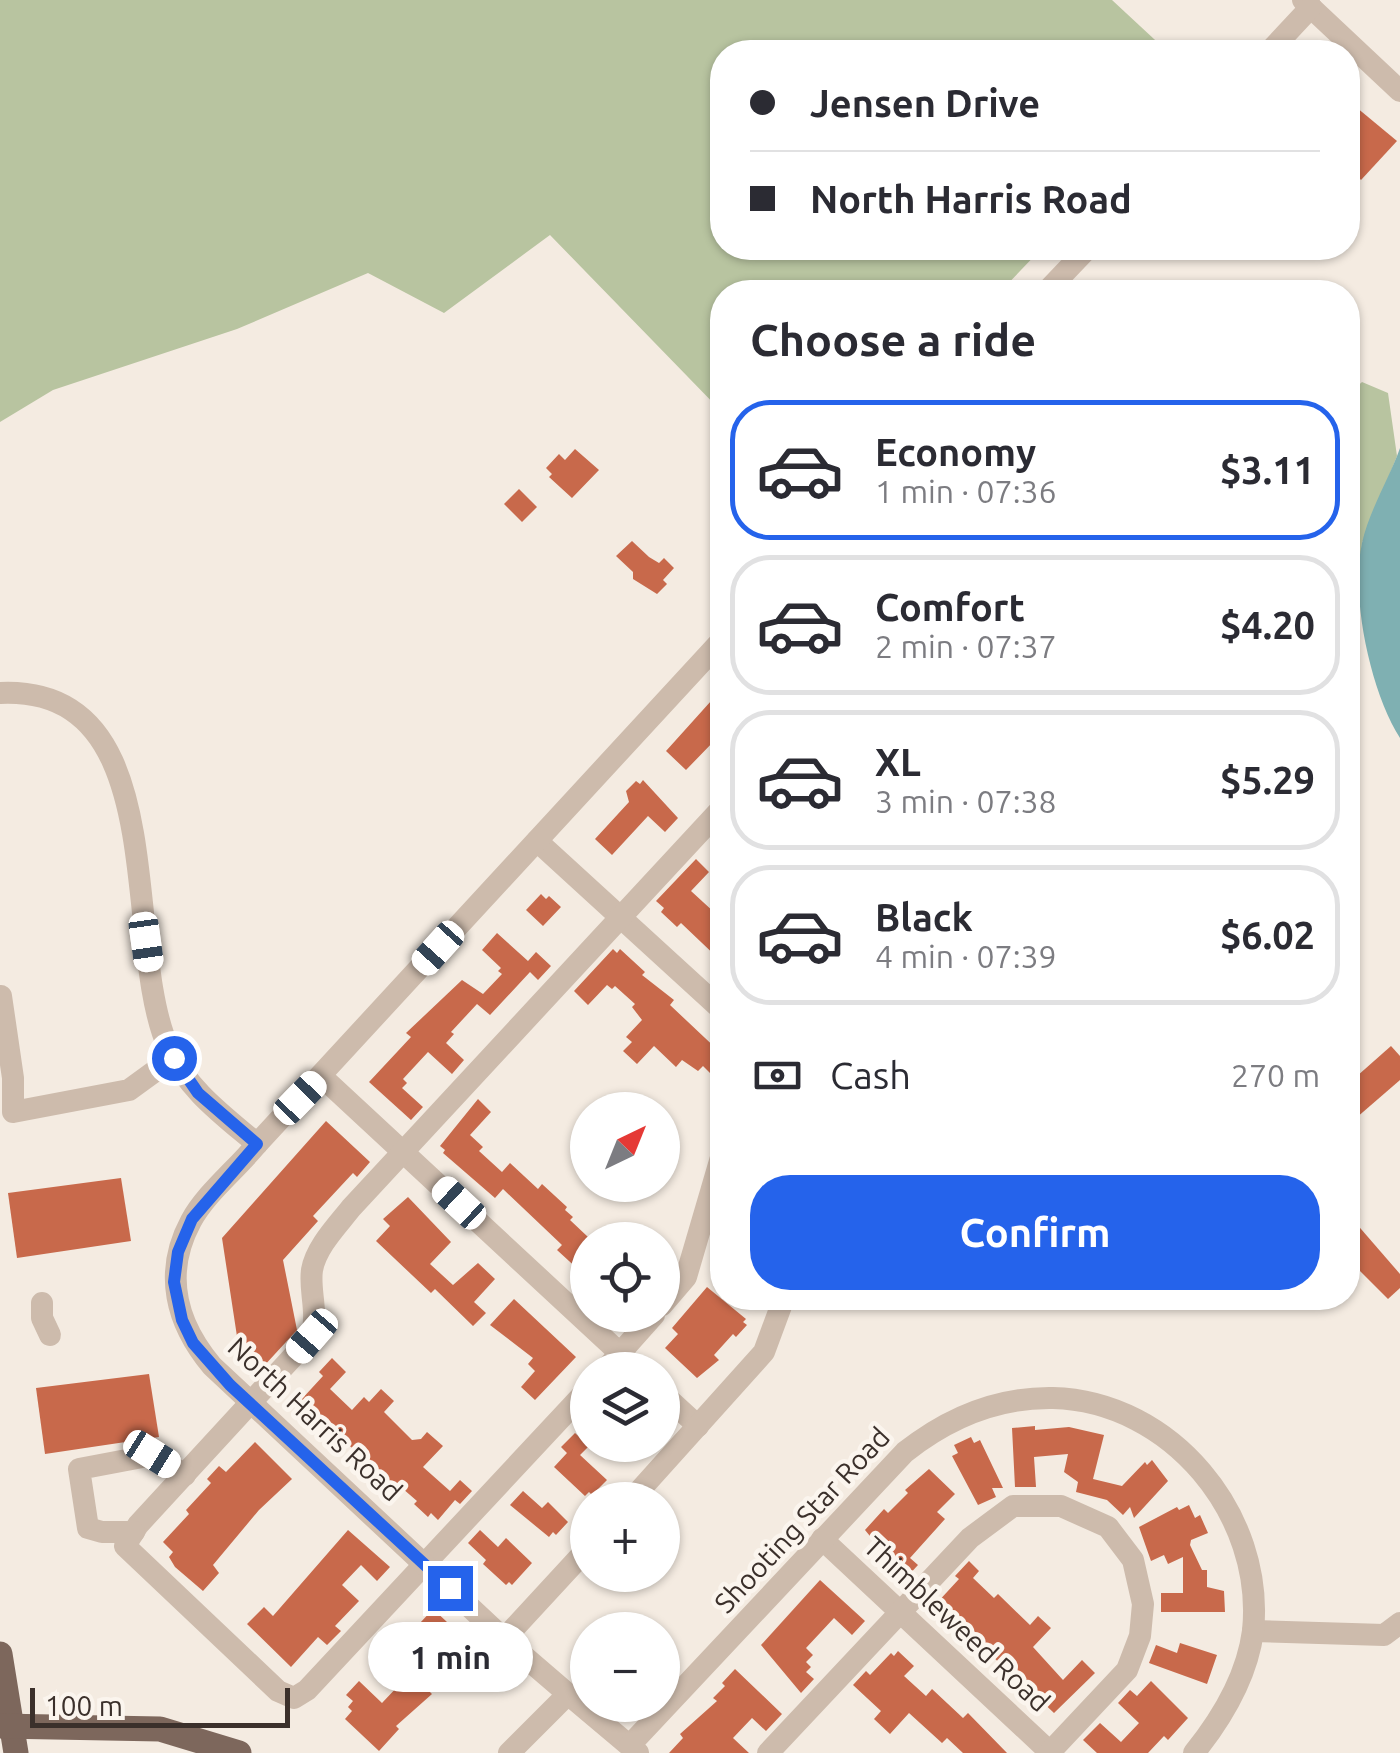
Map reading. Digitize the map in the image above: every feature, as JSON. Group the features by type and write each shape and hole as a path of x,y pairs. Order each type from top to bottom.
{"main road":[{"path":"0,1654 6,1726 16,1753"},
{"path":"6,1726 160,1728 239,1753"}],"street":[{"path":"1278,40 1307,4 1345,40"},
{"path":"1360,54 1400,91"},
{"path":"1057,280 1077,260"},
{"name":"North Harris Road","path":"634,1749 504,1639 251,1404 193,1343 182,1320 174,1282 178,1252 192,1219 710,653"},
{"path":"0,693 18,692 61,703 94,728 115,762 123,782 154,1006 174,1058 198,1093 257,1144"},
{"path":"570,1408 307,1690 294,1698 278,1691 126,1546 134,1532 312,1336 317,1313 312,1271 322,1246 351,1208 710,821"},
{"path":"537,841 710,999"},
{"path":"2,996 14,1078 13,1112 129,1090 174,1058"},
{"path":"321,1076 406,1153 608,1352"},
{"path":"680,1284 686,1277 710,1195"},
{"path":"42,1303 42,1318 50,1336"},
{"path":"647,1482 764,1352 780,1310"},
{"name":"Shooting Star Road","path":"634,1749 898,1458 944,1424 1010,1401 1058,1398 1140,1421 1205,1473 1245,1543 1253,1590 1252,1632 1234,1695 1194,1753"},
{"path":"680,1410 698,1426"},
{"path":"134,1532 88,1528 79,1469 152,1454 185,1475"},
{"path":"768,1753 970,1538 1013,1506 1061,1506 1108,1527 1132,1560 1144,1604 1140,1636 1127,1670 1050,1753"},
{"name":"Thimbleweed Road","path":"822,1539 1050,1753"},
{"path":"504,1639 570,1568"},
{"path":"1252,1632 1384,1634 1400,1624"},
{"path":"509,1753 568,1694"}],"green space":[{"path":"0,0 1112,0 1155,40 710,40 710,260 1031,260 1011,280 710,280 710,400 550,235 444,313 368,273 237,329 53,390 0,422"},
{"path":"1360,384 1388,393 1397,456 1362,543 1360,572"}],"water":[{"path":"1400,448 1400,738 1380,696 1361,617 1360,558 1374,507"}],"building":[{"path":"1360,110 1397,141 1360,179"},
{"path":"575,449 599,470 572,498 549,477 552,474 546,468 559,454 565,460"},
{"path":"519,489 537,507 522,522 504,504"},
{"path":"632,541 649,557 659,563 664,558 674,568 657,594 633,579 633,572 616,556"},
{"path":"710,702 710,745 686,770 666,751"},
{"path":"643,780 678,818 665,832 648,816 612,855 595,839 629,802 626,791"},
{"path":"696,859 709,872 691,891 710,908 710,951 681,923 677,927 661,912 664,908 656,901"},
{"path":"541,894 561,907 543,926 526,910"},
{"path":"497,933 528,961 536,952 551,966 538,980 530,972 490,1015 477,1004 451,1032 454,1034 446,1043 464,1060 452,1074 428,1052 403,1079 407,1083 402,1088 423,1107 411,1120 369,1082 411,1037 406,1033 462,980 483,994 502,974 498,971 501,968 482,950"},
{"path":"613,949 617,953 620,949 645,972 642,975 674,1000 670,1005 710,1043 710,1073 703,1066 698,1071 682,1060 676,1067 654,1046 637,1064 623,1051 632,1042 626,1037 642,1020 632,1007 635,1004 615,986 612,989 607,985 588,1005 574,991"},
{"path":"1391,1046 1400,1056 1400,1080 1360,1115 1360,1073"},
{"path":"478,1099 491,1112 470,1135 483,1147 479,1151 502,1172 510,1163 538,1189 542,1184 573,1217 570,1262 557,1250 562,1245 503,1189 495,1198 443,1153 445,1150 440,1146"},
{"path":"326,1121 370,1162 357,1177 353,1173 313,1216 318,1221 283,1260 297,1330 263,1367 238,1343 222,1238"},
{"path":"121,1178 131,1241 17,1258 8,1193"},
{"path":"408,1197 451,1242 430,1264 453,1285 478,1263 495,1279 474,1302 486,1313 473,1326 376,1241 390,1226 383,1219"},
{"path":"1360,1228 1400,1274 1400,1288 1388,1299 1360,1271"},
{"path":"707,1287 710,1310 735,1310 746,1319 743,1322 747,1325 714,1355 719,1360 697,1378 680,1362 680,1352 665,1348 678,1334 680,1319"},
{"path":"514,1299 571,1352 570,1363 535,1400 521,1387 535,1371 528,1364 533,1358 490,1325"},
{"path":"332,1358 346,1372 330,1389 352,1410 364,1397 369,1402 381,1389 394,1401 384,1412 412,1440 421,1439 427,1432 443,1446 423,1467 450,1491 460,1480 472,1491 460,1504 455,1500 438,1520 431,1513 428,1517 414,1504 417,1501 395,1482 392,1484 300,1401 323,1376 319,1372"},
{"path":"149,1374 159,1437 45,1454 36,1388"},
{"path":"1035,1426 1035,1430 1069,1427 1104,1435 1093,1479 1122,1486 1145,1462 1147,1465 1152,1460 1168,1481 1134,1518 1130,1507 1123,1515 1107,1500 1076,1492 1078,1482 1064,1472 1068,1454 1034,1457 1036,1487 1015,1487 1012,1428"},
{"path":"971,1437 974,1443 980,1440 1003,1488 992,1488 996,1497 978,1505 952,1456 958,1453 954,1445"},
{"path":"570,1438 570,1462 588,1462 607,1480 570,1482 554,1467 567,1453 561,1447"},
{"path":"255,1442 292,1479 259,1510 213,1565 219,1573 203,1591 175,1567 169,1557 173,1552 163,1542 211,1483 207,1479 219,1466 226,1472"},
{"path":"929,1469 955,1494 937,1512 945,1519 910,1558 918,1565 905,1579 865,1530 884,1509 888,1513 908,1493 905,1490"},
{"path":"523,1491 542,1508 548,1502 568,1522 556,1535 553,1532 549,1537 510,1505"},
{"path":"1189,1505 1195,1518 1200,1515 1208,1533 1191,1540 1190,1545 1202,1570 1207,1570 1207,1587 1224,1591 1225,1612 1161,1612 1161,1593 1183,1593 1183,1557 1168,1564 1164,1555 1151,1561 1139,1527 1177,1507 1179,1510"},
{"path":"348,1530 390,1567 377,1581 361,1565 342,1585 359,1601 335,1626 341,1631 327,1645 318,1637 291,1667 247,1624 264,1607 273,1616"},
{"path":"480,1530 498,1547 506,1538 532,1563 512,1585 506,1585 483,1564 486,1560 468,1543"},
{"path":"969,1561 979,1571 973,1578 994,1598 998,1594 1030,1625 1038,1616 1051,1628 1033,1647 1063,1680 1082,1660 1095,1673 1054,1713 1018,1679 1013,1683 1003,1674 1007,1670 977,1642 979,1636 959,1617 954,1622 935,1605 959,1579 955,1576"},
{"path":"820,1580 865,1621 852,1635 834,1618 806,1648 813,1655 806,1662 811,1667 806,1672 814,1679 801,1693 761,1645"},
{"path":"433,1609 447,1622 442,1628 466,1650 463,1653 467,1657 396,1726 399,1729 379,1751 345,1719 352,1711 348,1707 353,1701 346,1695 359,1681 382,1703 400,1684 397,1680 401,1676 382,1658 396,1643 406,1652 427,1629 420,1623"},
{"path":"1180,1643 1217,1655 1207,1684 1149,1663 1156,1645 1177,1653"},
{"path":"898,1651 914,1666 904,1676 926,1696 932,1689 963,1718 968,1713 1007,1753 963,1753 947,1738 942,1743 909,1713 890,1734 874,1719 881,1711 853,1685 866,1671 870,1675 891,1653 894,1656"},
{"path":"735,1669 782,1714 766,1731 752,1718 733,1738 749,1753 669,1753 683,1738 680,1734 717,1701 713,1698"},
{"path":"1151,1681 1188,1718 1168,1740 1164,1736 1148,1753 1097,1753 1083,1740 1100,1723 1121,1742 1139,1723 1118,1703 1130,1690 1137,1696"}],"route":[{"path":"174,1058 198,1093 257,1144 192,1219 178,1252 174,1282 182,1320 193,1343 230,1385 450,1588"}]}
